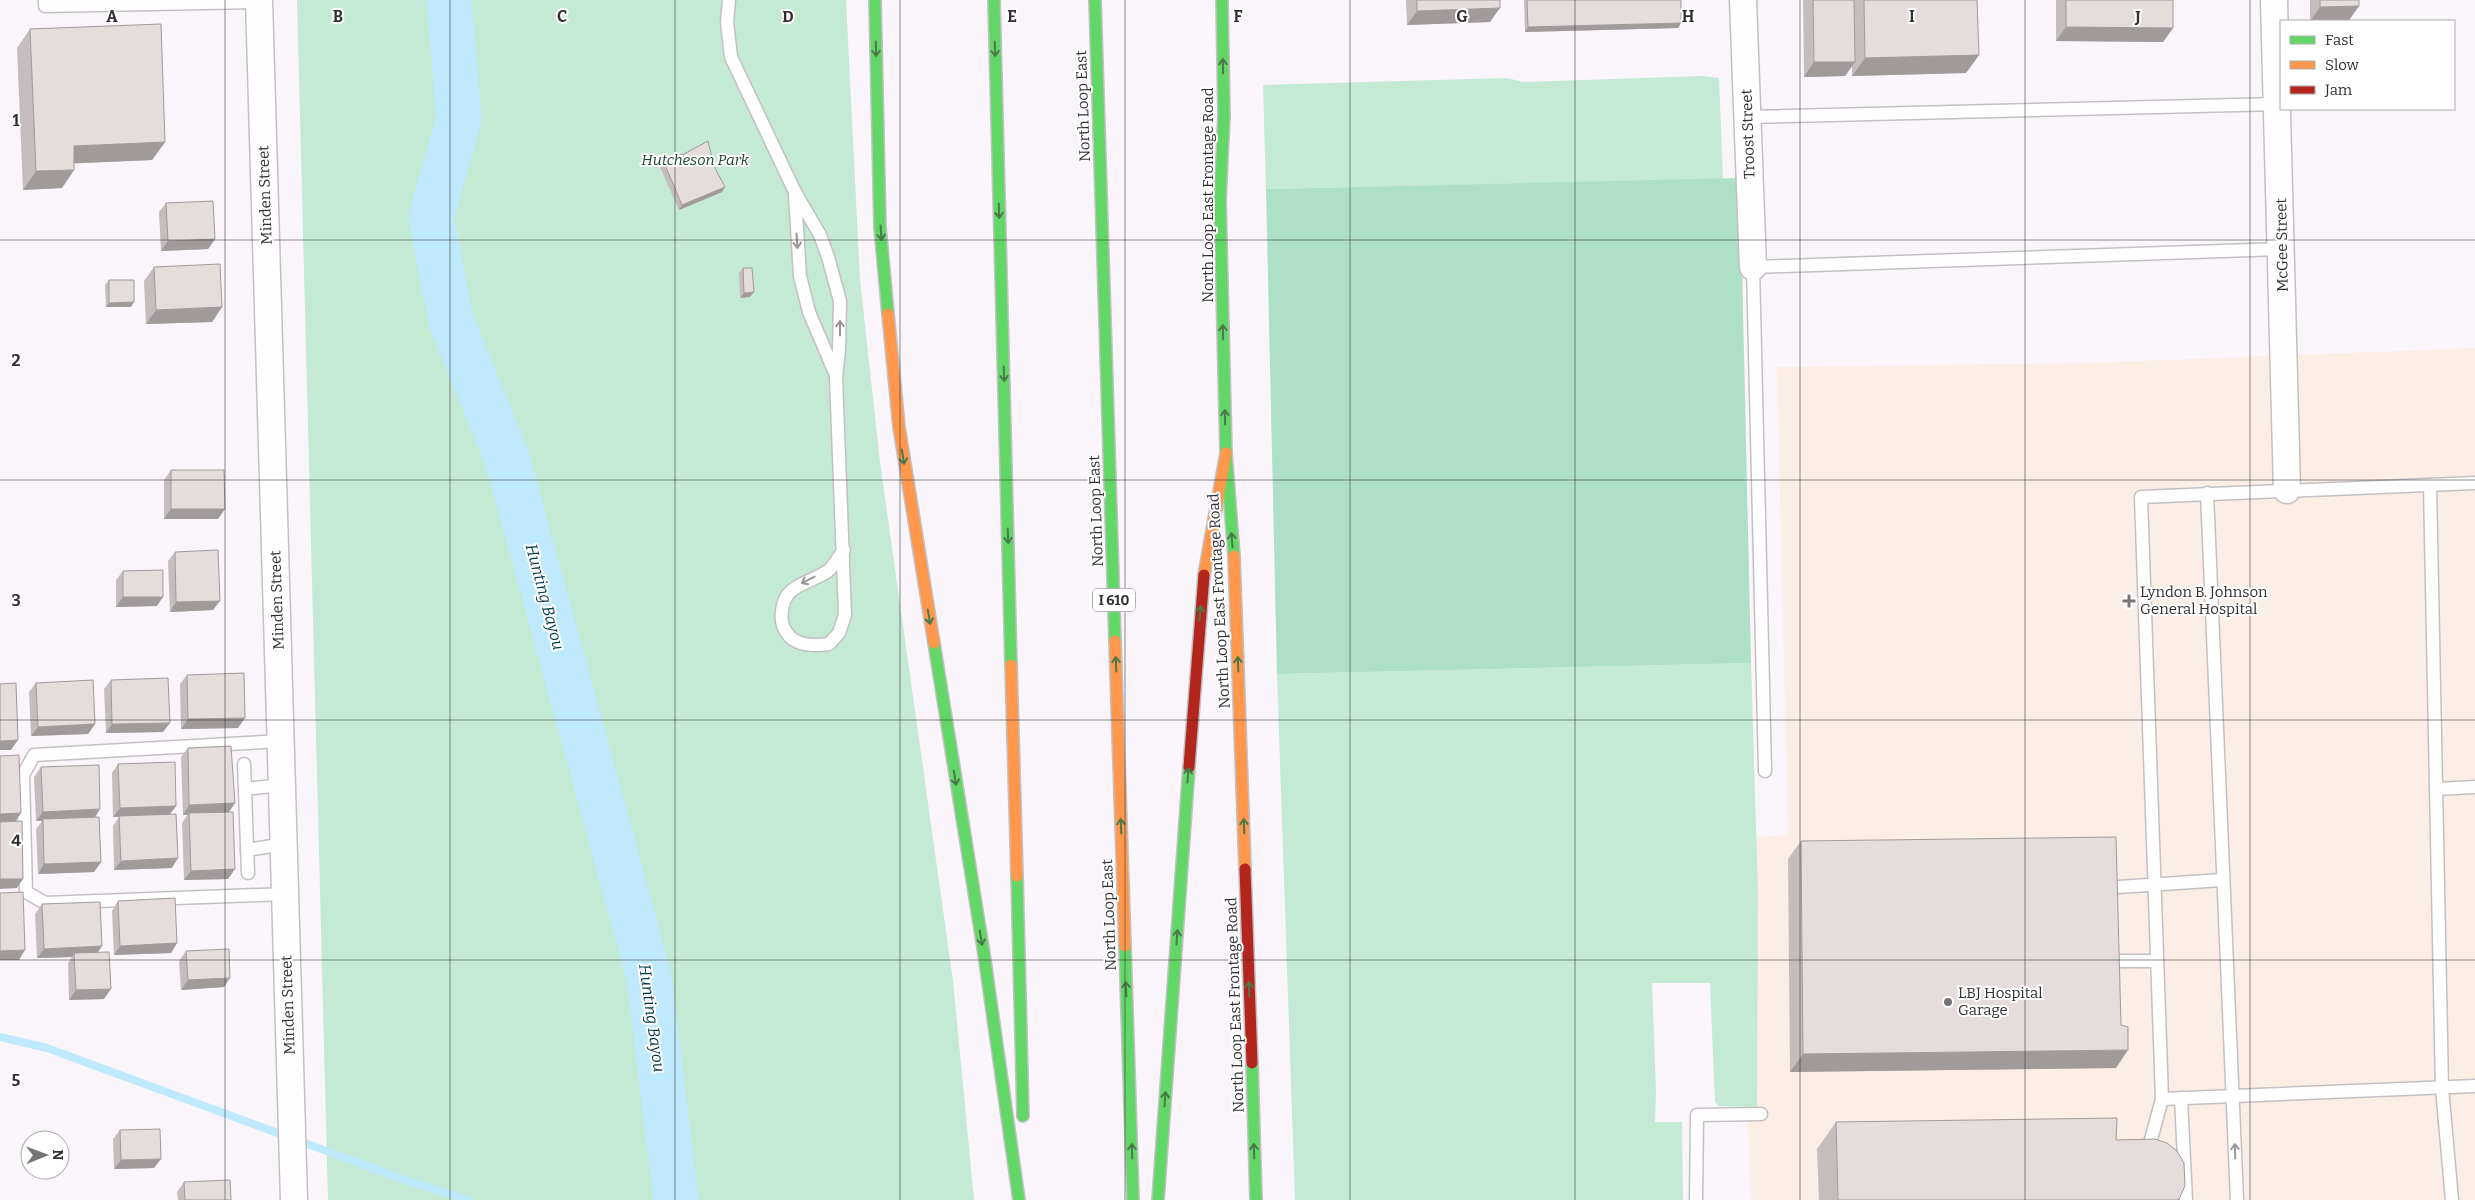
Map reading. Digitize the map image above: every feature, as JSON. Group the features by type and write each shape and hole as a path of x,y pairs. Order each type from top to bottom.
{"main road":[{"path":"875,0 880,227 898,427 985,963 1019,1200"},
{"path":"994,0 1024,1131"},
{"name":"North Loop East","path":"1095,0 1133,1200"},
{"name":"North Loop East Frontage Road","path":"1222,0 1224,115 1220,200 1226,453 1236,589 1256,1200"},
{"path":"1158,1200 1202,590 1226,453"},
{"path":"1024,1150 1026,1200"}],"street":[{"name":"Troost Street","path":"1743,0 1753,267"},
{"name":"McGee Street","path":"2274,0 2287,490"},
{"name":"Minden Street","path":"259,1 294,1200"}],"lane":[{"path":"45,0 45,6 259,1"},
{"path":"729,0 727,22 731,57 794,192 820,235 840,301 839,350 836,377 844,550 845,615 839,632 829,644 814,646 798,643 787,634 781,619 782,605 789,591 828,571 844,550"},
{"path":"1748,117 2278,104"},
{"path":"794,192 800,276 809,312 827,351 836,377"},
{"path":"1765,771 1753,267 2282,249"},
{"path":"2144,1168 2162,1099 2141,497 2475,483"},
{"path":"2430,485 2442,1088 2452,1200"},
{"path":"2207,493 2237,1200"},
{"path":"281,741 34,755 24,775 26,892 45,903 285,894"},
{"path":"244,764 248,873"},
{"path":"245,789 282,785"},
{"path":"2436,789 2475,787"},
{"path":"247,850 284,844"},
{"path":"2104,888 2222,880"},
{"path":"2106,961 2157,961"},
{"path":"2162,1099 2233,1094 2475,1086"},
{"path":"2181,1098 2186,1200"},
{"path":"1696,1200 1697,1115 1761,1114"}],"shaded area":[{"name":"Lyndon B. Johnson General Hospital","path":"2475,348 2475,1200 1751,1200 1738,838 1788,835 1777,367 2092,363"}],"green space":[{"name":"Hutcheson Park","path":"297,0 846,0 860,280 880,462 953,981 974,1200 328,1200"},
{"path":"1702,76 1719,78 1723,179 1266,189 1263,85 1507,78 1523,82"},
{"path":"1740,178 1751,663 1277,674 1266,189"},
{"path":"1751,663 1758,892 1757,1107 1719,1106 1715,1102 1710,983 1652,983 1656,1092 1655,1122 1682,1122 1683,1200 1295,1200 1277,674"}],"building":[{"path":"1417,0 1500,0 1500,8 1417,11"},
{"path":"1527,0 1681,0 1681,23 1528,27"},
{"path":"1813,0 1854,0 1855,62 1814,62"},
{"path":"1864,0 1977,0 1979,55 1865,58"},
{"path":"2066,0 2173,0 2173,28 2066,27"},
{"path":"2320,0 2359,0 2359,6 2320,7"},
{"path":"161,24 165,142 74,146 74,170 36,171 30,29"},
{"path":"708,141 714,166 725,187 682,205 663,160 684,154"},
{"path":"213,201 215,239 168,241 166,203"},
{"path":"220,264 222,307 156,310 154,267"},
{"path":"743,268 752,268 754,292 744,293"},
{"path":"109,280 134,280 134,302 109,303"},
{"path":"171,470 224,470 225,509 171,509"},
{"path":"218,550 220,601 176,602 175,552"},
{"path":"163,570 163,597 123,597 123,571"},
{"path":"244,673 245,718 188,719 187,675"},
{"path":"168,678 170,723 112,724 111,680"},
{"path":"93,680 95,724 38,727 36,683"},
{"path":"16,683 18,740 0,741 0,684"},
{"path":"231,746 235,803 189,805 188,748"},
{"path":"19,755 21,813 0,814 0,756"},
{"path":"175,762 176,806 120,808 118,764"},
{"path":"99,765 100,809 43,812 41,767"},
{"path":"233,812 235,869 191,871 189,813"},
{"path":"176,814 178,858 121,861 119,816"},
{"path":"99,817 101,862 44,864 43,819"},
{"path":"22,821 23,879 0,879 0,822"},
{"name":"LBJ Hospital Garage","path":"2116,837 2121,1025 2128,1027 2128,1050 1803,1054 1801,841"},
{"path":"23,892 25,950 0,951 0,893"},
{"path":"175,898 177,943 120,946 118,901"},
{"path":"100,902 102,946 44,949 42,904"},
{"path":"229,949 230,978 188,980 186,951"},
{"path":"109,952 111,989 76,990 74,953"},
{"path":"2117,1118 2116,1140 2155,1139 2167,1143 2177,1151 2184,1163 2185,1186 2178,1200 1838,1200 1836,1122"},
{"path":"160,1129 161,1159 121,1160 120,1130"},
{"path":"230,1180 231,1200 185,1200 184,1182"}],"waterway":[{"name":"Hunting Bayou","path":"449,0 459,118 431,217 451,321 507,458 649,977 676,1200"},
{"path":"0,1037 47,1048 405,1180 468,1200"}],"traffic: fast":[{"path":"875,0 880,227 888,314"},
{"path":"994,0 1011,665"},
{"path":"1095,0 1115,641"},
{"path":"1222,0 1224,115 1220,200 1226,453 1234,556"},
{"path":"934,643 984,954 1019,1200"},
{"path":"1158,1200 1189,767"},
{"path":"1017,876 1023,1116"},
{"path":"1125,946 1133,1200"},
{"path":"1252,1063 1256,1200"}],"traffic: slow":[{"path":"888,314 899,427 934,643"},
{"path":"1204,575 1226,453"},
{"path":"1234,556 1245,869"},
{"path":"1115,641 1125,946"},
{"path":"1011,665 1017,876"}],"traffic: jam":[{"path":"1189,767 1204,575"},
{"path":"1245,869 1252,1063"}],"place":[{"name":"Lyndon B. Johnson General Hospital","path":"2129,601"},
{"name":"LBJ Hospital Garage","path":"1948,1002"}]}
